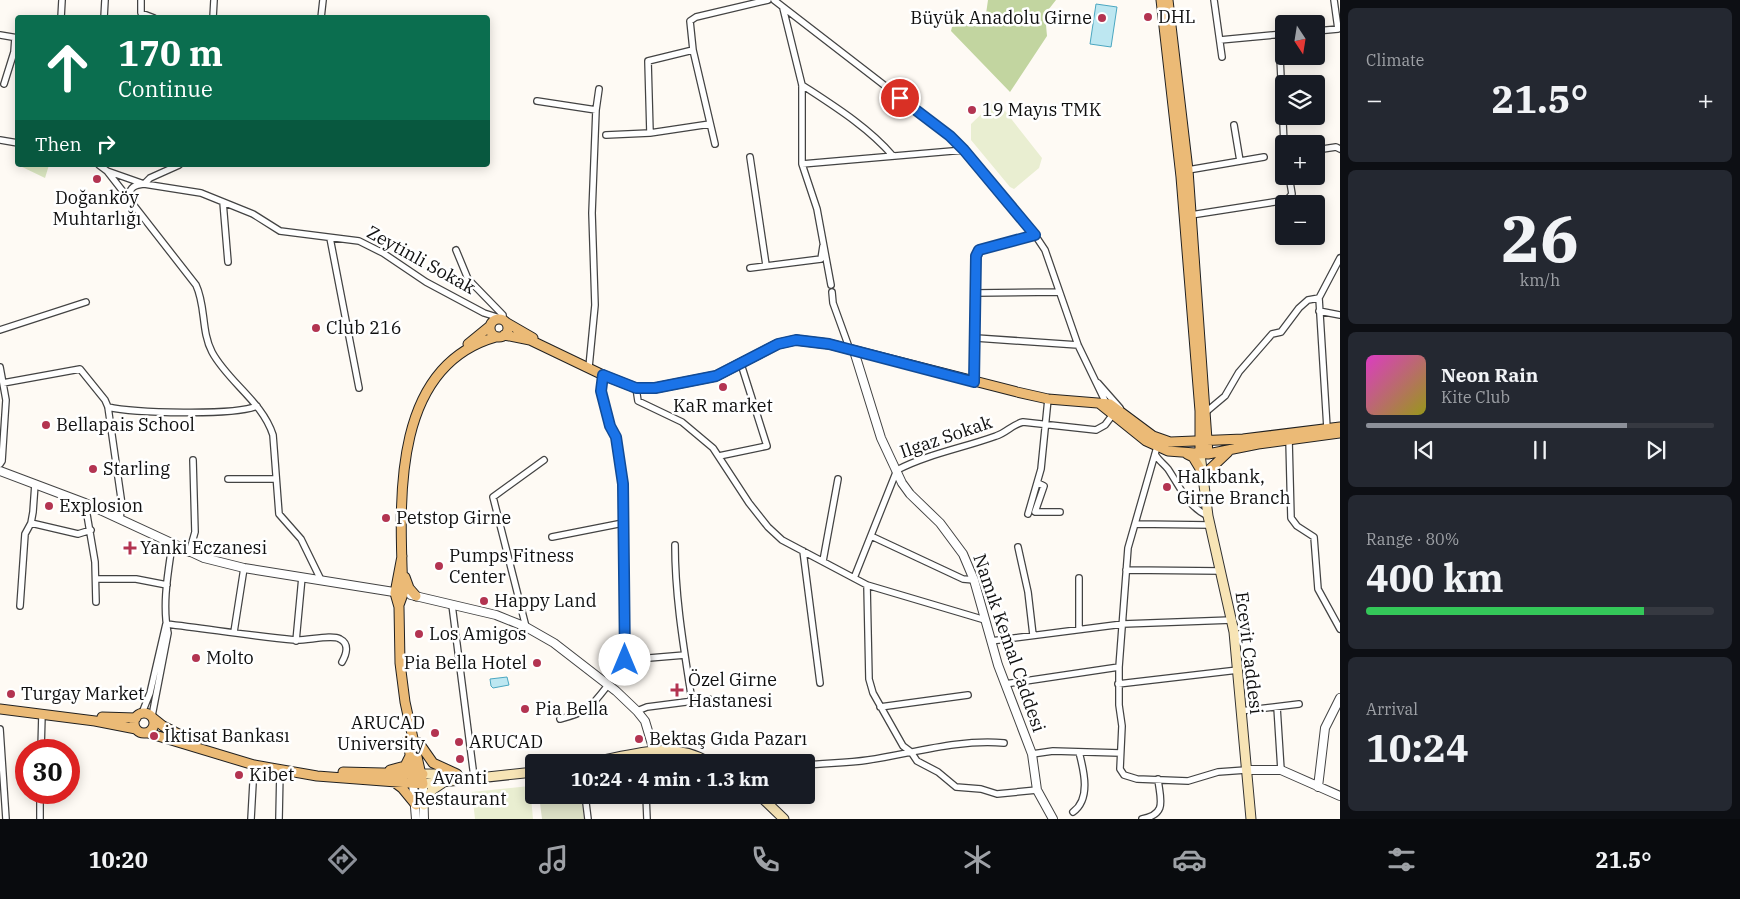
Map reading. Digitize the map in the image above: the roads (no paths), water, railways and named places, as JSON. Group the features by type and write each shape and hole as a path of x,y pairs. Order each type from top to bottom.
{"main road":[{"path":"1161,0 1181,177 1204,437"},
{"path":"1168,0 1192,215 1206,412 1204,454"},
{"path":"503,320 540,344"},
{"path":"461,351 471,340 490,325 503,320"},
{"path":"399,593 402,567 402,490 407,452 421,403 434,380 450,359 472,344 500,336 508,331 503,320"},
{"path":"490,325 492,334 518,337 540,344 603,375 636,388 655,388 716,376 778,344 796,340 814,341 974,382 1048,398 1110,408 1153,436 1170,442 1184,443 1204,437 1229,440 1340,427"},
{"path":"1110,408 1156,451 1204,454 1340,433"},
{"path":"1182,453 1193,457 1205,472 1230,450"},
{"name":"Ecevit Caddesi","path":"1204,454 1209,521 1232,620 1251,819"},
{"path":"402,556 399,593 400,663 413,784"},
{"path":"402,567 409,588 416,596"},
{"path":"405,702 423,774 423,784"},
{"path":"0,704 112,718 152,717 189,741 215,750 256,761 330,775 378,773 474,777 525,773"},
{"path":"0,709 136,729 140,732 254,765 280,770 413,784 423,784 455,777"},
{"path":"136,729 139,716"},
{"path":"148,733 154,726 152,717"},
{"path":"412,732 433,763 455,777"},
{"path":"648,754 654,751 672,749 693,754"},
{"path":"378,773 404,766 411,754"},
{"path":"394,782 420,805 439,784 455,777"},
{"path":"768,804 784,819"}],"street":[{"path":"61,15 62,0"},
{"path":"104,15 105,0"},
{"path":"141,0 141,13 146,15"},
{"path":"213,15 214,0"},
{"path":"322,15 324,0"},
{"path":"714,144 693,50 689,27 690,21 696,17 768,0"},
{"path":"774,0 950,136 964,150 1035,235 1045,250 1078,345 1094,380 1110,408"},
{"path":"1214,0 1222,57"},
{"path":"1325,30 1338,29 1334,0"},
{"path":"783,8 802,85 802,164 824,241 831,285"},
{"path":"0,35 15,38"},
{"path":"1220,40 1275,35"},
{"path":"4,84 15,45"},
{"path":"650,133 648,61 693,50"},
{"path":"1282,65 1284,135"},
{"path":"802,85 847,116 883,145 893,156"},
{"path":"589,367 594,305 592,213 596,110 599,90"},
{"path":"537,101 596,110"},
{"path":"606,135 650,133 710,124"},
{"path":"1234,125 1240,161"},
{"path":"0,140 15,142"},
{"path":"1325,149 1336,147 1340,149"},
{"path":"802,164 964,150"},
{"path":"750,157 766,266"},
{"path":"1188,170 1264,157"},
{"name":"Zeytinli Sokak","path":"101,167 107,172 144,184 202,193 253,214 280,231 359,241 420,279 484,313 503,320"},
{"path":"128,196 130,189 135,184 144,184 150,178 175,167"},
{"path":"107,172 128,196 196,285 202,302 205,335 211,350 218,362 257,406 270,425 273,435 275,479 280,514 301,539 321,580"},
{"path":"1192,215 1288,200 1292,194 1291,185"},
{"path":"222,202 228,262"},
{"path":"974,382 976,338 975,263 979,250 1035,235"},
{"path":"330,238 359,388"},
{"path":"750,268 821,259 824,241"},
{"path":"456,250 468,279 499,310 503,320"},
{"path":"1327,428 1319,298 1340,258"},
{"path":"832,292 833,303 852,351"},
{"path":"975,293 1059,292"},
{"path":"1206,412 1225,396 1239,372 1272,334 1281,332 1308,300 1319,298"},
{"path":"0,330 86,302"},
{"path":"1319,311 1340,315"},
{"path":"484,313 490,325"},
{"path":"976,338 1078,345"},
{"name":"Namık Kemal Caddesi","path":"852,351 881,438 910,494 940,524 963,554 974,580 1005,684 1032,754 1037,790 1053,819"},
{"path":"719,456 767,446 741,364"},
{"path":"0,367 6,400 2,461 0,464"},
{"path":"3,383 80,369 106,400 108,407 122,505 120,518"},
{"path":"603,375 601,391 622,466 625,514 623,523 625,660 685,655"},
{"path":"1094,380 1110,408"},
{"path":"636,388 638,401 689,427 719,456 749,503 768,527 782,540 868,585 985,620"},
{"path":"1028,514 1038,483 1043,454 1044,424 1048,398"},
{"path":"108,407 134,412 155,410 237,412 257,406"},
{"name":"Ilgaz Sokak","path":"897,470 924,458 998,436 1016,423 1096,430 1105,425 1110,408"},
{"path":"1289,440 1291,518 1297,526 1314,537 1318,589 1340,629"},
{"path":"1156,451 1190,503 1209,521"},
{"path":"1156,451 1152,473 1128,548 1118,684 1122,726 1119,761 1124,775 1137,779 1188,781 1218,772 1281,770 1340,796"},
{"path":"189,553 195,532 193,460"},
{"path":"526,627 493,497 544,460"},
{"path":"854,578 897,470"},
{"path":"0,471 120,518 189,553 244,568 416,596 496,616 526,627 554,643 608,685 637,711 645,721 654,751"},
{"path":"228,479 275,479"},
{"path":"822,561 838,479"},
{"path":"1038,483 1044,486 1035,512 1060,512"},
{"path":"20,606 25,534 31,523 35,484"},
{"path":"85,503 91,530 96,579 96,602"},
{"path":"1135,524 1209,521"},
{"path":"31,523 78,534 91,530"},
{"path":"552,537 623,523"},
{"path":"871,536 963,579 974,580"},
{"path":"152,717 166,624 167,585 172,544"},
{"path":"674,545 675,579 692,701"},
{"path":"1018,547 1028,592 1033,635"},
{"path":"803,551 820,683"},
{"path":"234,632 244,568"},
{"path":"1126,570 1221,571"},
{"path":"296,640 302,577"},
{"path":"1079,578 1079,628"},
{"path":"96,579 136,579 167,585"},
{"path":"868,585 868,667 873,692 903,746 911,752 917,761 938,772 956,787 974,787 998,794 1037,790"},
{"path":"452,605 474,777"},
{"path":"991,641 1079,628 1123,624 1232,620"},
{"path":"166,624 296,640 334,637 341,639 347,650 342,662"},
{"path":"1005,684 1119,666"},
{"path":"1118,684 1238,670"},
{"path":"139,716 157,674"},
{"path":"560,719 581,714 592,706 608,685"},
{"path":"880,707 968,695"},
{"path":"1318,787 1325,728 1340,698"},
{"path":"637,711 647,707 709,699"},
{"path":"1240,711 1299,704"},
{"path":"1277,707 1281,770"},
{"path":"41,739 42,714"},
{"path":"0,729 6,819"},
{"path":"815,764 866,761 960,743 984,741 1004,743"},
{"path":"1073,812 1081,803 1085,776 1079,752"},
{"path":"1032,754 1120,753"},
{"path":"251,819 254,765"},
{"path":"279,819 280,770"},
{"path":"1142,819 1150,818 1160,809 1158,779"},
{"path":"413,784 424,819"},
{"path":"416,819 423,784"},
{"path":"40,804 40,819"},
{"path":"586,804 588,819"},
{"path":"647,804 648,819"}],"water":[{"path":"1096,4 1117,7 1111,47 1090,44"},
{"path":"507,677 509,685 493,688 491,686 490,679"}],"place":[{"name":"DHL","path":"1148,17"},
{"name":"Büyük Anadolu Girne","path":"1102,18"},
{"name":"19 Mayıs TMK","path":"972,110"},
{"name":"Doğanköy Muhtarlığı","path":"97,179"},
{"name":"Club 216","path":"316,328"},
{"name":"KaR market","path":"723,387"},
{"name":"Bellapais School","path":"46,425"},
{"name":"Starling","path":"93,469"},
{"name":"Halkbank, Girne Branch","path":"1167,487"},
{"name":"Explosion","path":"49,506"},
{"name":"Petstop Girne","path":"386,518"},
{"name":"Yanki Eczanesi","path":"130,548"},
{"name":"Pumps Fitness Center","path":"439,566"},
{"name":"Happy Land","path":"484,601"},
{"name":"Los Amigos","path":"419,634"},
{"name":"Molto","path":"196,658"},
{"name":"Pia Bella Hotel","path":"537,663"},
{"name":"Özel Girne Hastanesi","path":"677,690"},
{"name":"Turgay Market","path":"11,694"},
{"name":"Pia Bella","path":"525,709"},
{"name":"ARUCAD University","path":"435,733"},
{"name":"İktisat Bankası","path":"154,736"},
{"name":"Bektaş Gıda Pazarı","path":"639,739"},
{"name":"ARUCAD","path":"459,742"},
{"name":"Avanti Restaurant","path":"460,759"},
{"name":"Kibet","path":"239,775"}]}
